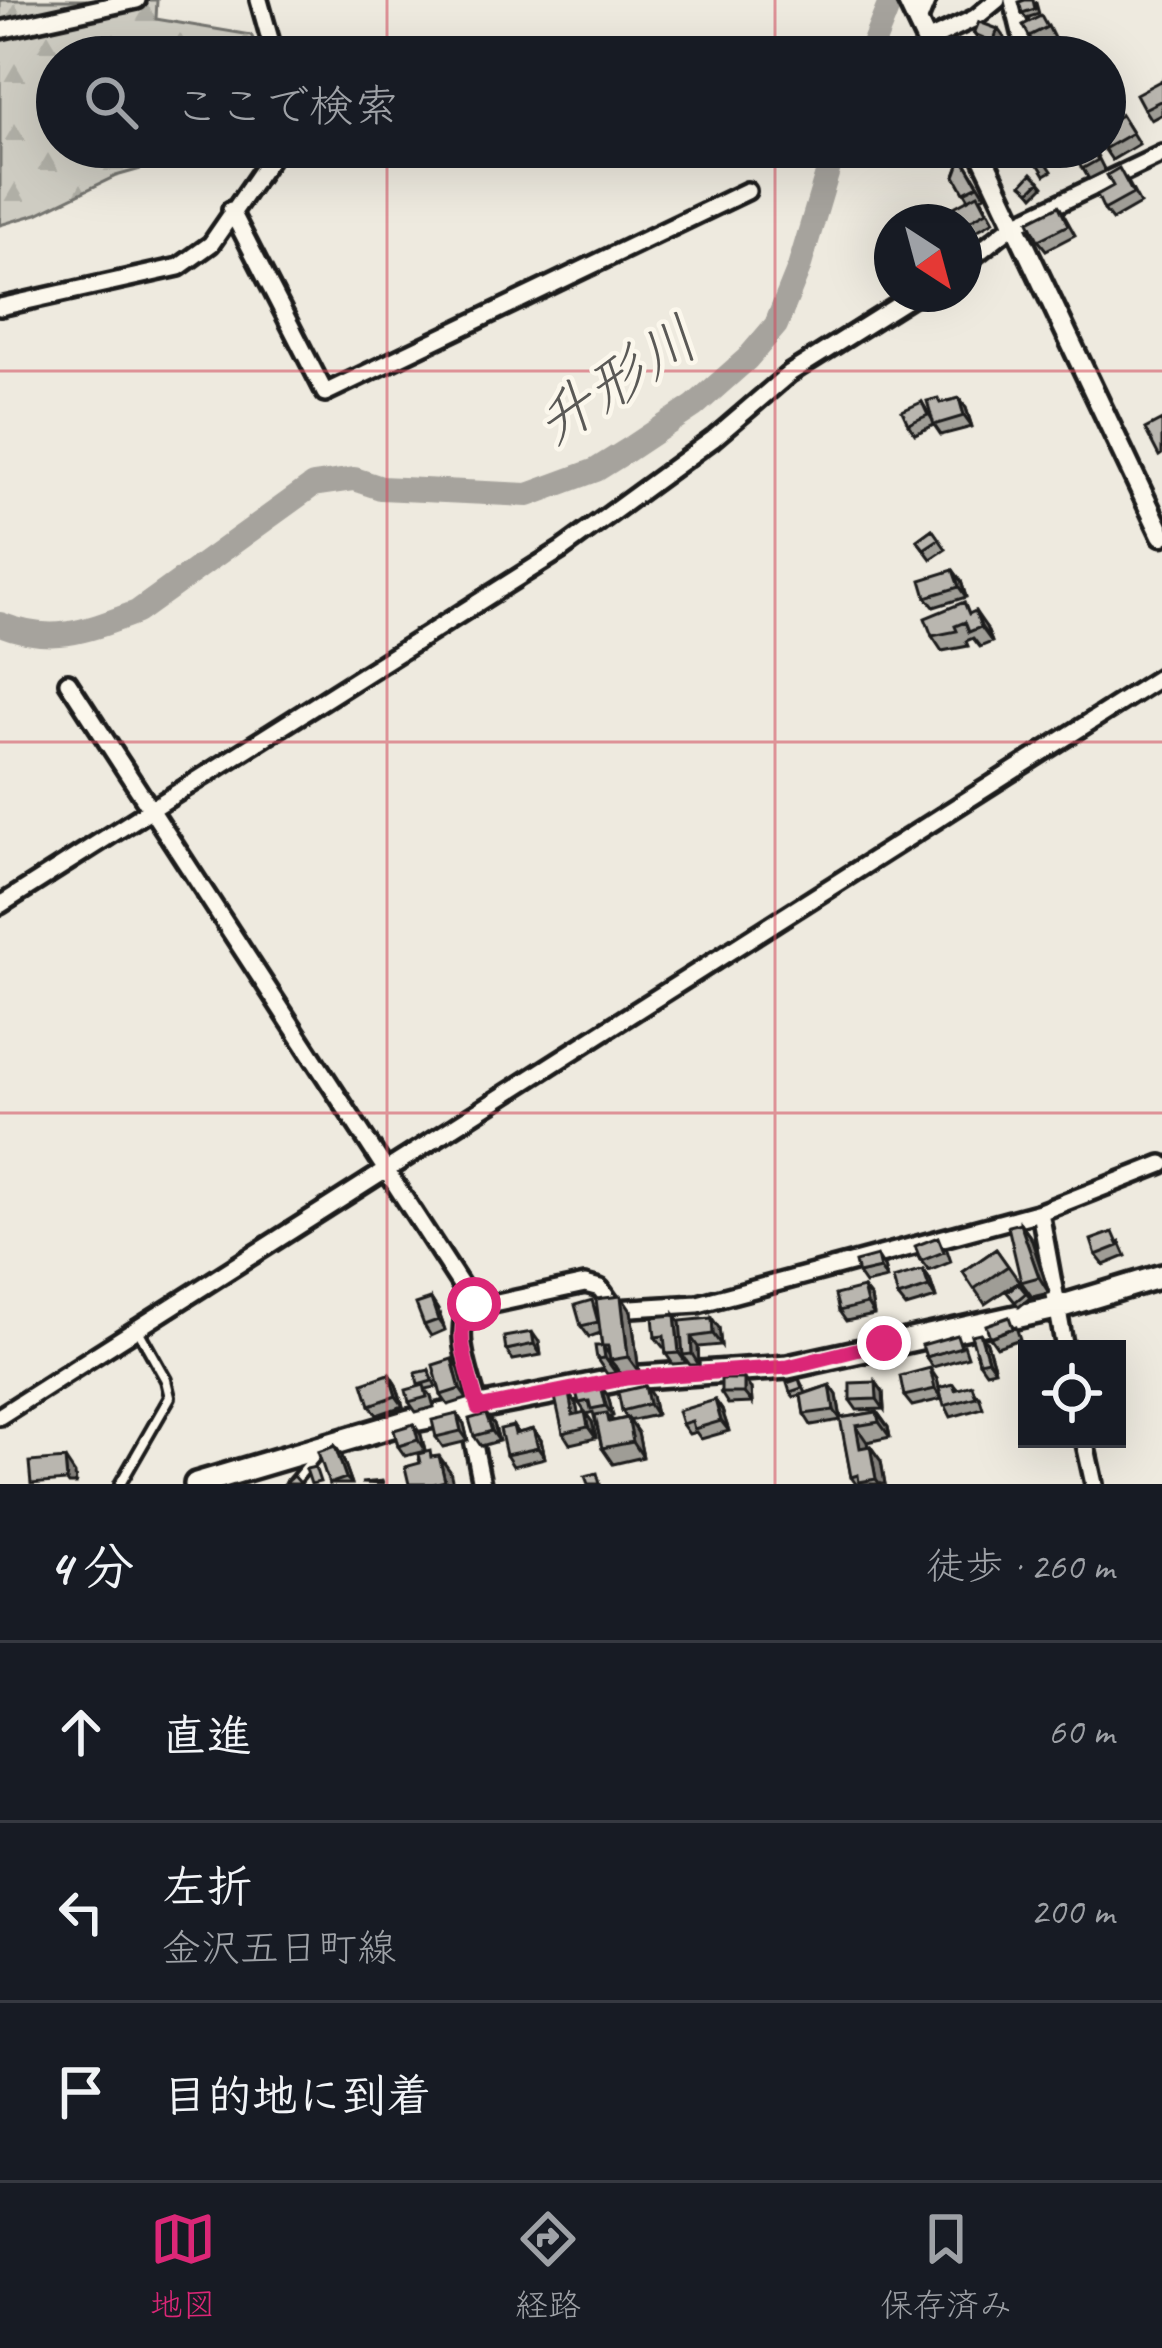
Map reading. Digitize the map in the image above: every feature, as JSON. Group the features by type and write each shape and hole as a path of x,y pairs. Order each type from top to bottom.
{"main road":[{"path":"196,1484 409,1421 627,1378 788,1367 1056,1308 1162,1276"}],"street":[{"path":"0,30 137,0"},
{"path":"259,0 269,36"},
{"path":"921,22 975,18 997,0"},
{"path":"1013,0 1022,36"},
{"path":"982,250 1013,226 1162,154"},
{"path":"0,307 179,267 205,251 262,168"},
{"path":"987,168 1162,535"},
{"path":"231,210 325,393 747,191"},
{"path":"0,905 560,550 713,439 790,373 887,312"},
{"path":"0,1416 1162,676"},
{"path":"68,682 479,1307 586,1284 600,1288 615,1309 698,1304 1040,1212 1162,1164"},
{"path":"1040,1212 1063,1340"},
{"path":"470,1299 460,1319 460,1339 482,1484"},
{"path":"1086,1448 1094,1484"}],"lane":[{"path":"120,1484 170,1397 166,1380 137,1329"},
{"path":"292,1484 322,1447"}],"green space":[{"path":"0,0 157,0 156,19 251,35 36,36 36,168 144,168 0,225"}],"building":[{"path":"1033,0 1035,9 1022,13 1019,2"},
{"path":"1041,16 1047,27 1029,36 1023,25"},
{"path":"979,22 998,29 995,36 974,34"},
{"path":"1162,80 1162,100 1144,109 1136,94"},
{"path":"958,168 968,168 978,185 964,192 955,176"},
{"path":"1119,168 1133,194 1104,210 1097,195 1113,186 1107,175"},
{"path":"1032,173 1040,181 1030,191 1022,184"},
{"path":"978,194 987,211 982,214 982,204 959,204"},
{"path":"1059,206 1068,225 1038,240 1029,221"},
{"path":"938,398 940,403 959,398 964,416 934,425 927,401"},
{"path":"922,402 928,415 908,424 902,411"},
{"path":"1162,420 1162,454 1159,456 1145,429"},
{"path":"932,529 939,539 924,549 917,540"},
{"path":"953,570 959,587 926,597 921,580"},
{"path":"964,602 969,614 975,611 981,627 969,632 965,622 955,626 957,631 932,636 925,618"},
{"path":"1020,1223 1039,1277 1021,1282 1008,1226"},
{"path":"1113,1232 1119,1246 1096,1255 1091,1240"},
{"path":"938,1237 944,1252 921,1261 915,1246"},
{"path":"996,1249 1008,1266 974,1289 963,1272"},
{"path":"877,1256 880,1269 858,1274 855,1262"},
{"path":"923,1270 929,1287 898,1297 893,1279"},
{"path":"1018,1283 1026,1293 1015,1302 1007,1292"},
{"path":"863,1288 867,1304 839,1311 835,1295"},
{"path":"621,1296 628,1357 610,1360 608,1346 603,1346 605,1358 597,1359 595,1346 602,1346 596,1299"},
{"path":"431,1299 438,1320 424,1325 416,1304"},
{"path":"592,1300 598,1322 581,1326 575,1305"},
{"path":"675,1315 679,1353 666,1354 664,1336 655,1337 653,1317"},
{"path":"1009,1317 1013,1328 990,1337 986,1325"},
{"path":"712,1318 713,1334 691,1337 692,1354 683,1355 680,1321"},
{"path":"532,1332 534,1344 506,1350 504,1337"},
{"path":"980,1333 988,1360 979,1362 971,1335"},
{"path":"957,1335 961,1347 926,1357 922,1345"},
{"path":"452,1359 460,1389 441,1395 433,1365"},
{"path":"930,1368 935,1389 904,1396 900,1376"},
{"path":"429,1370 432,1381 418,1385 416,1373"},
{"path":"389,1374 396,1396 370,1405 363,1383"},
{"path":"721,1379 744,1379 744,1393 721,1393"},
{"path":"799,1379 802,1388 790,1392 787,1383"},
{"path":"876,1382 877,1399 850,1400 850,1383"},
{"path":"953,1384 955,1390 972,1385 976,1397 944,1406 939,1388"},
{"path":"424,1385 427,1397 409,1402 406,1390"},
{"path":"830,1385 834,1410 804,1414 801,1395"},
{"path":"601,1386 606,1406 591,1409 589,1401 579,1403 576,1392"},
{"path":"645,1386 649,1404 622,1411 618,1392"},
{"path":"569,1394 573,1415 585,1412 588,1427 563,1433 555,1397"},
{"path":"715,1400 721,1421 694,1429 692,1421 682,1424 678,1411"},
{"path":"877,1412 879,1422 856,1426 860,1448 870,1446 876,1479 859,1482 858,1475 851,1477 840,1418"},
{"path":"607,1413 609,1422 628,1418 633,1442 602,1448 595,1415"},
{"path":"457,1414 461,1431 436,1437 432,1420"},
{"path":"486,1414 492,1431 474,1436 469,1419"},
{"path":"414,1424 418,1440 398,1446 394,1430"},
{"path":"513,1426 515,1434 533,1429 538,1448 506,1455 500,1429"},
{"path":"335,1446 346,1478 329,1484 318,1452"},
{"path":"430,1451 431,1457 439,1456 445,1481 409,1484 405,1467 420,1463 418,1454"},
{"path":"65,1459 67,1481 31,1484 29,1462"},
{"path":"315,1467 320,1482 311,1484 306,1469"},
{"path":"597,1473 600,1484 588,1484 585,1476"}],"waterway":[{"name":"升形川","path":"876,36 891,0"},
{"name":"升形川","path":"0,624 37,634 69,633 137,612 313,485 354,479 381,488 528,495 596,470 694,406 747,359 776,325 799,268 829,168"}],"route":[{"path":"474,1304 470,1299 460,1319 460,1339 478,1408 627,1378 788,1367 884,1343"}]}
